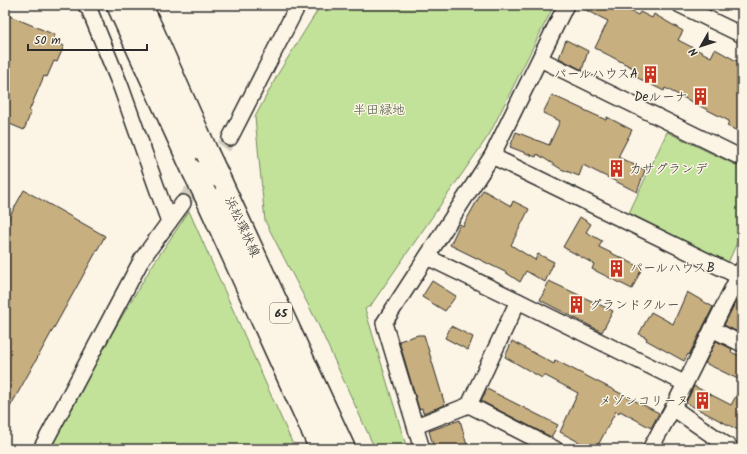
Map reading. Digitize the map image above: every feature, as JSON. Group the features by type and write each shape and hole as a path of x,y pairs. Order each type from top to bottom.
{"main road":[{"name":"浜松環状線","path":"118,5 321,449"},
{"name":"浜松環状線","path":"141,5 344,449"}],"street":[{"path":"85,5 89,9 121,87 169,222"},
{"path":"230,138 298,5"},
{"path":"422,449 384,323 492,156 566,5"},
{"path":"680,5 742,35"},
{"path":"540,59 742,158"},
{"path":"492,156 741,274 684,382 673,408 650,449"},
{"path":"41,449 142,259 183,203"},
{"path":"427,257 684,382"},
{"path":"416,426 469,405 518,301"},
{"path":"712,329 742,344"},
{"path":"469,405 554,449"},
{"path":"673,408 732,449"}],"green space":[{"name":"半田緑地","path":"321,5 554,5 489,135 371,305 365,309 407,449 375,449 317,322 265,221 255,117 279,72"},
{"path":"667,132 742,168 742,231 728,263 629,213"},
{"path":"189,211 295,449 46,449 75,404 98,357 152,266"}],"building":[{"path":"576,5 618,5 638,15 640,12 652,18 654,14 683,31 678,40 711,57 715,49 742,64 742,133 727,126 729,121 665,88 664,91 632,75 635,69 595,48 608,21"},
{"path":"5,14 55,35 53,40 64,46 57,62 54,61 47,77 44,76 29,111 31,112 24,130 5,122"},
{"path":"566,40 588,51 582,70 559,58"},
{"path":"552,95 606,120 607,117 632,130 618,157 645,170 637,192 583,165 579,176 561,169 537,154 536,157 510,147 516,132 549,145 560,121 543,113"},
{"path":"24,190 105,236 5,416 5,225"},
{"path":"483,190 511,206 513,201 529,209 511,245 535,260 538,254 554,262 545,282 526,271 520,282 505,272 450,245 460,224 463,226"},
{"path":"580,217 591,224 586,232 602,241 599,247 642,268 632,289 592,269 594,264 563,247"},
{"path":"432,281 456,296 445,311 422,297"},
{"name":"グランドクルー","path":"549,281 613,311 602,332 540,300"},
{"path":"742,289 742,328 740,333 724,325"},
{"path":"687,292 713,307 689,355 688,354 684,361 646,340 647,338 639,334 651,312 673,324"},
{"path":"451,326 473,337 468,350 445,338"},
{"path":"418,335 424,335 445,405 423,413 422,408 419,409 399,341"},
{"path":"512,341 554,364 555,360 659,413 651,428 620,411 619,413 616,411 596,449 592,449 560,432 578,393 544,375 542,378 505,357"},
{"path":"716,341 732,349 731,352 742,357 742,381 705,363"},
{"path":"742,385 742,432 686,403 694,386 731,405"},
{"path":"487,389 558,425 551,437 481,401"},
{"path":"460,420 468,449 434,449 429,431"}],"tunnel":[{"path":"183,203 230,138"}],"place":[{"name":"パールハウスA","path":"651,74"},
{"name":"Deルーナ","path":"701,97"},
{"name":"カサグランデ","path":"616,169"},
{"name":"パールハウスB","path":"617,268"},
{"name":"グランドクルー","path":"576,305"},
{"name":"メゾンコリーヌ","path":"702,401"}]}
